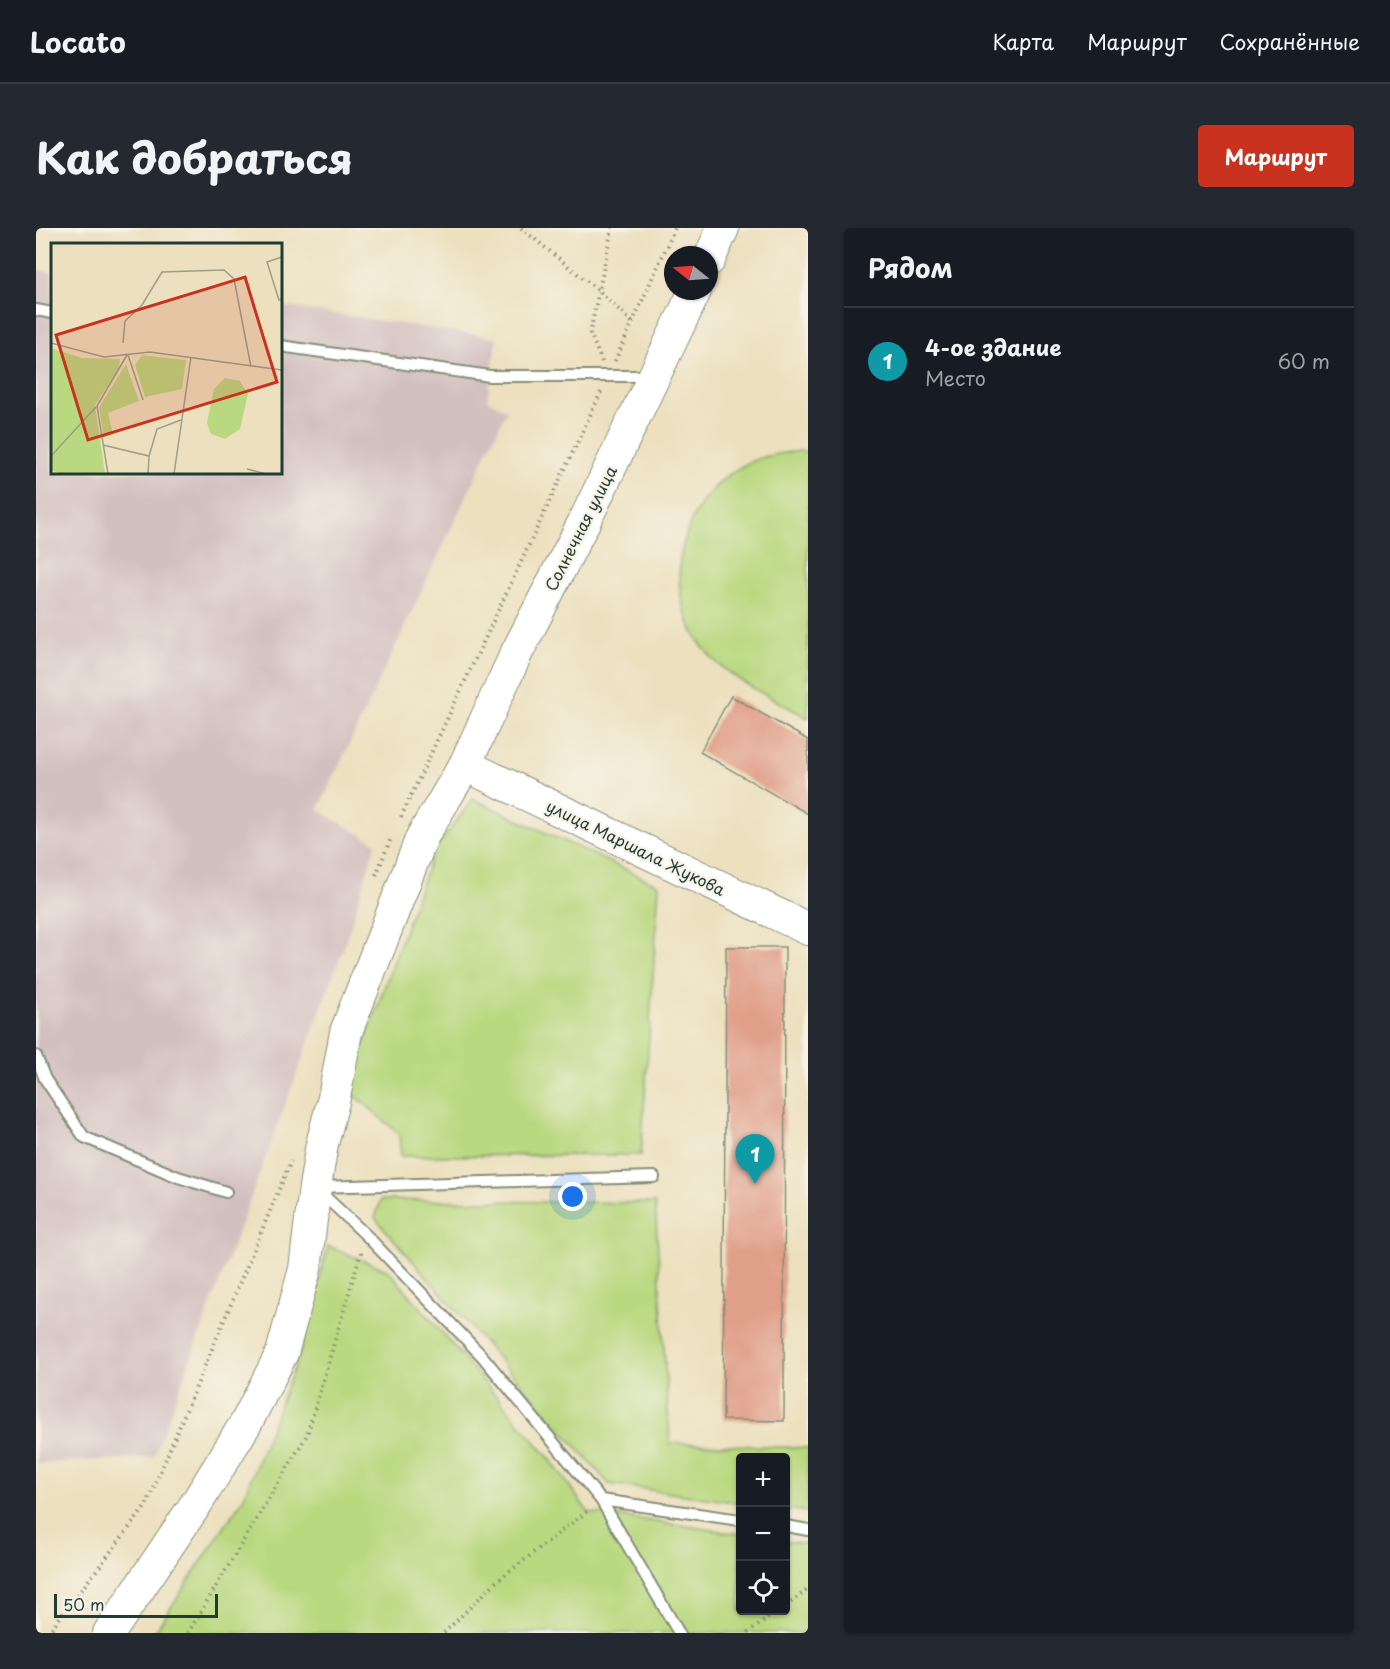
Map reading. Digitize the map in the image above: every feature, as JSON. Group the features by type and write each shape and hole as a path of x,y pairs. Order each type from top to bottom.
{"street":[{"path":"715,246 723,228"},
{"name":"Солнечная улица","path":"109,1633 234,1443 282,1353 305,1269 315,1187 346,1032 422,837 465,765 516,654 587,516 691,300"},
{"name":"улица Маршала Жукова","path":"465,765 808,929"}],"lane":[{"path":"36,310 51,313"},
{"path":"282,346 490,376 654,376"},
{"path":"36,1056 45,1079 84,1137 178,1177 226,1192"},
{"path":"315,1187 654,1177"},
{"path":"315,1187 366,1235 483,1357 602,1500 679,1633"},
{"path":"602,1500 736,1519"},
{"path":"790,1527 808,1530"}],"path":[{"path":"521,228 599,291 632,322"},
{"path":"608,376 590,333 612,228"},
{"path":"188,1633 307,1435 366,1235"},
{"path":"444,1633 497,1581 602,1500"},
{"path":"48,1633 146,1506"},
{"path":"790,1602 808,1589"},
{"path":"748,1633 773,1615"}],"shaded area":[{"path":"36,270 51,272 51,474 282,474 282,306 497,338 487,400 507,410 318,810 376,843 345,944 154,1457 36,1464"}],"green space":[{"path":"801,451 808,452 808,718 739,680 705,650 690,626 682,600 679,573 683,547 691,521 705,498 724,478 754,460"},
{"path":"473,799 659,885 641,1155 401,1156 399,1134 348,1089 433,852"},
{"path":"381,1200 655,1203 670,1443 808,1448 808,1512 790,1510 790,1453 736,1453 736,1502 609,1484 375,1218"},
{"path":"328,1246 389,1271 550,1459 588,1512 736,1533 736,1615 790,1615 790,1542 808,1544 808,1633 154,1633 243,1499 300,1353"}],"building":[{"path":"731,696 808,740 808,814 700,752"},
{"path":"726,947 785,947 784,1421 723,1420"}],"place":[{"name":"4-ое здание","path":"755,1184"}]}
